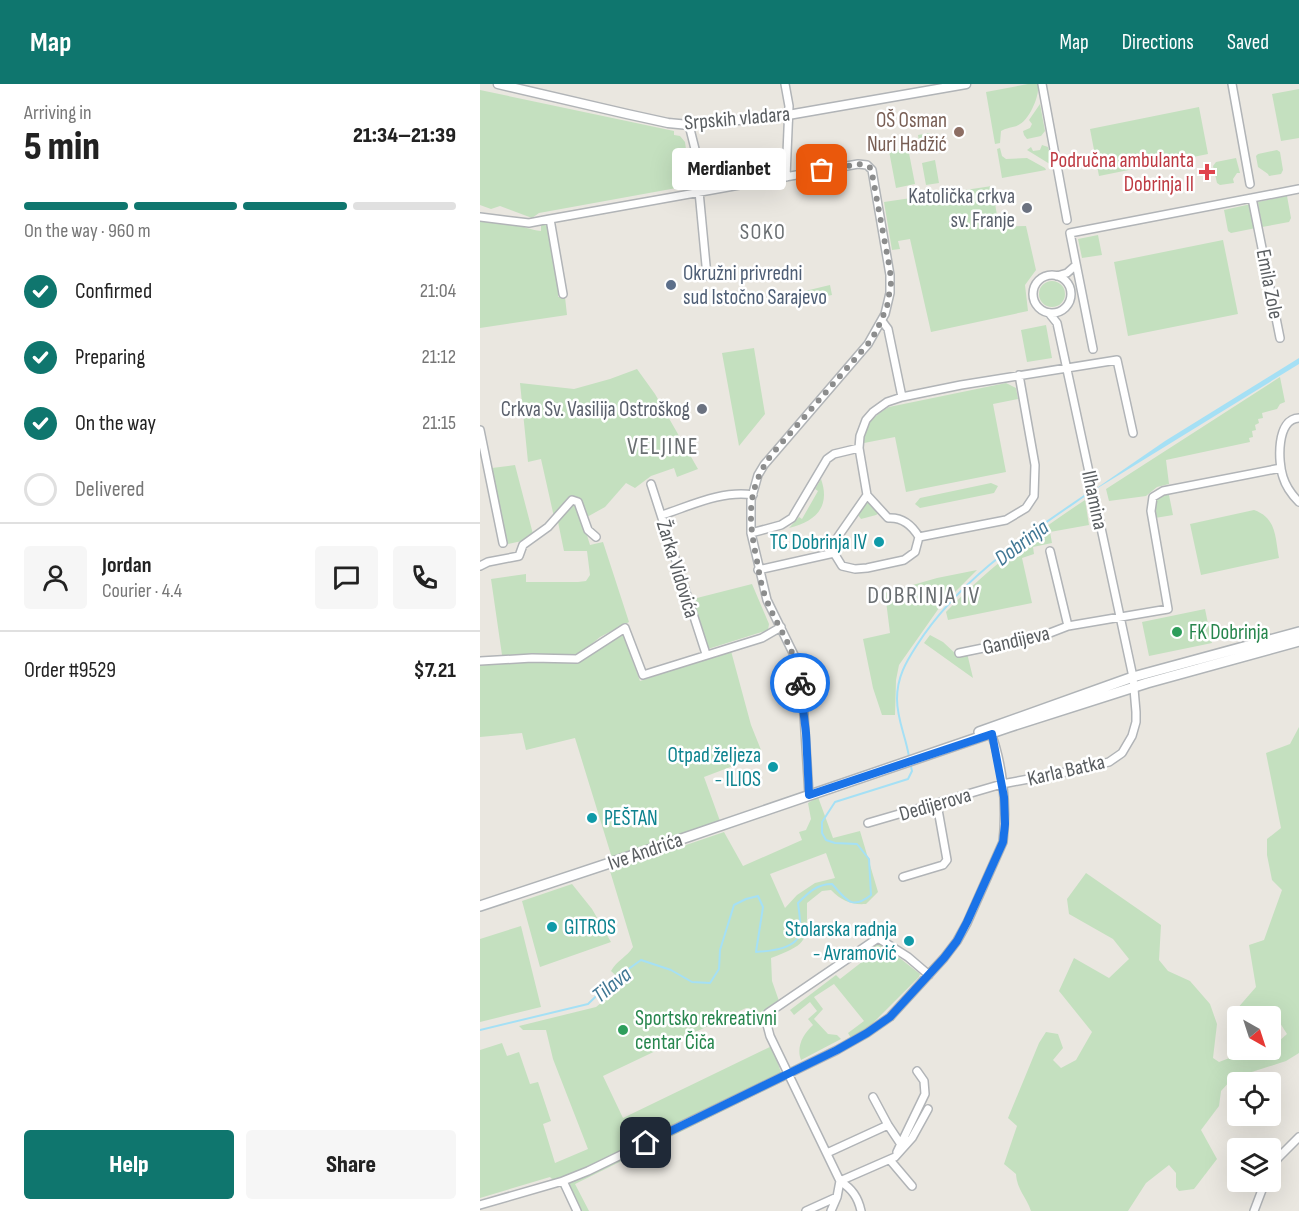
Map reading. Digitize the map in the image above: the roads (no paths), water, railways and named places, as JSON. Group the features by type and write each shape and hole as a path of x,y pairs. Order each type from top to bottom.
{"main road":[{"path":"1133,682 1299,632"},
{"path":"1133,682 1299,641"},
{"name":"Ive Andrića","path":"480,906 919,758 991,730 1133,682"}],"street":[{"name":"Srpskih vladara","path":"498,84 650,119 689,125 788,115 961,84"},
{"path":"785,84 788,115 786,177"},
{"path":"1042,84 1067,220"},
{"path":"1232,84 1250,184"},
{"path":"689,125 695,149 707,276"},
{"path":"480,217 529,223 858,164 871,168 890,275 889,298 882,321 868,344 764,465 758,476 753,495 751,533 758,570 767,600 793,651 799,673 809,795"},
{"path":"1094,349 1074,267 1070,233 1299,189"},
{"name":"Emila Zole","path":"1252,198 1281,338"},
{"path":"550,219 563,294"},
{"path":"1074,267 1069,285 1070,300 1061,311 1049,313 1043,311 1036,303 1035,288 1044,277 1057,276 1074,267"},
{"path":"1057,276 1069,285"},
{"name":"Ilhamina","path":"1057,323 1061,311"},
{"name":"Ilhamina","path":"1049,313 1057,323 1133,682"},
{"path":"882,321 888,329 902,397"},
{"path":"867,495 838,535 834,553 839,563 845,568 867,568 910,557 917,548 919,537 915,530 896,518 888,518 867,495 859,448 862,429 871,414 887,402 902,397 1019,375 1117,360 1133,433"},
{"path":"919,537 1006,520 1026,508 1035,496 1035,465 1019,375"},
{"path":"1299,418 1293,419 1284,431 1279,454 1287,486 1299,502"},
{"path":"480,430 502,543"},
{"path":"751,533 787,523 827,459 834,454 859,448"},
{"path":"1068,626 1168,609 1151,511 1153,498 1163,491 1281,468"},
{"name":"Žarka Vidovića","path":"651,484 706,654"},
{"path":"662,515 726,495 753,495"},
{"path":"480,566 488,562 517,557 523,545 548,528 572,500 578,502 588,530 596,537"},
{"name":"Gandijeva","path":"959,653 1042,636 1068,626 1050,551"},
{"path":"758,570 834,553"},
{"path":"480,661 532,658 578,659 625,628 643,675 762,638 781,627"},
{"name":"Karla Batka","path":"1002,784 1066,772 1109,762 1115,758 1128,744 1136,722 1133,682"},
{"path":"480,1205 562,1181 837,1050 879,1026 902,1005 957,941 1003,842 1005,812 1002,784 991,730"},
{"name":"Dedijerova","path":"868,823 1002,784"},
{"path":"903,877 943,865 947,860 937,804"},
{"path":"861,1211 859,1200 840,1181 770,1036 765,1017 872,940 882,938 929,975"},
{"path":"892,1159 925,1094 924,1081 917,1071"},
{"path":"873,1097 900,1143"},
{"path":"840,1181 892,1159 912,1138 928,1109"},
{"path":"827,1153 888,1125"},
{"path":"1281,1155 1299,1137"},
{"path":"892,1159 912,1186"},
{"path":"562,1181 577,1211"},
{"path":"831,1211 840,1181"},
{"path":"1254,1211 1261,1192"},
{"path":"806,1211 837,1197"}],"water":[{"name":"Dobrinja","path":"1299,358 1299,364 1088,494 1165,441"}],"waterway":[{"name":"Dobrinja","path":"909,757 898,714 897,691 903,670 917,645 934,621 974,579 1018,542 1090,492"},
{"name":"Dobrinja","path":"480,1030 588,1004 612,981 641,960 671,970 692,982 710,983 719,969 720,950 734,905 746,899 758,896 763,907 756,952 783,948 795,942 800,931 798,903 818,887 832,884 849,901 854,903 864,900 871,895 869,859 857,844 835,843 826,840 822,833 822,822 835,802 908,779 912,771 910,762"}],"place":[{"name":"OŠ Osman Nuri Hadžić","path":"959,132"},
{"name":"Merdianbet","path":"822,170"},
{"name":"Područna ambulanta Dobrinja II","path":"1207,172"},
{"name":"Katolička crkva sv. Franje","path":"1027,208"},
{"name":"Okružni privredni sud Istočno Sarajevo","path":"671,285"},
{"name":"Crkva Sv. Vasilija Ostroškog","path":"702,409"},
{"name":"TC Dobrinja IV","path":"879,542"},
{"name":"FK Dobrinja","path":"1177,632"},
{"name":"Otpad željeza - ILIOS","path":"773,767"},
{"name":"PEŠTAN","path":"592,818"},
{"name":"GITROS","path":"552,927"},
{"name":"Stolarska radnja - Avramović","path":"909,941"},
{"name":"Sportsko rekreativni centar Čiča","path":"623,1030"}],"district":[{"name":"SOKO","path":"763,231"},
{"name":"VELJINE","path":"663,446"},
{"name":"DOBRINJA IV","path":"924,595"}],"water label":[{"name":"Tilava","path":"611,984"}]}
